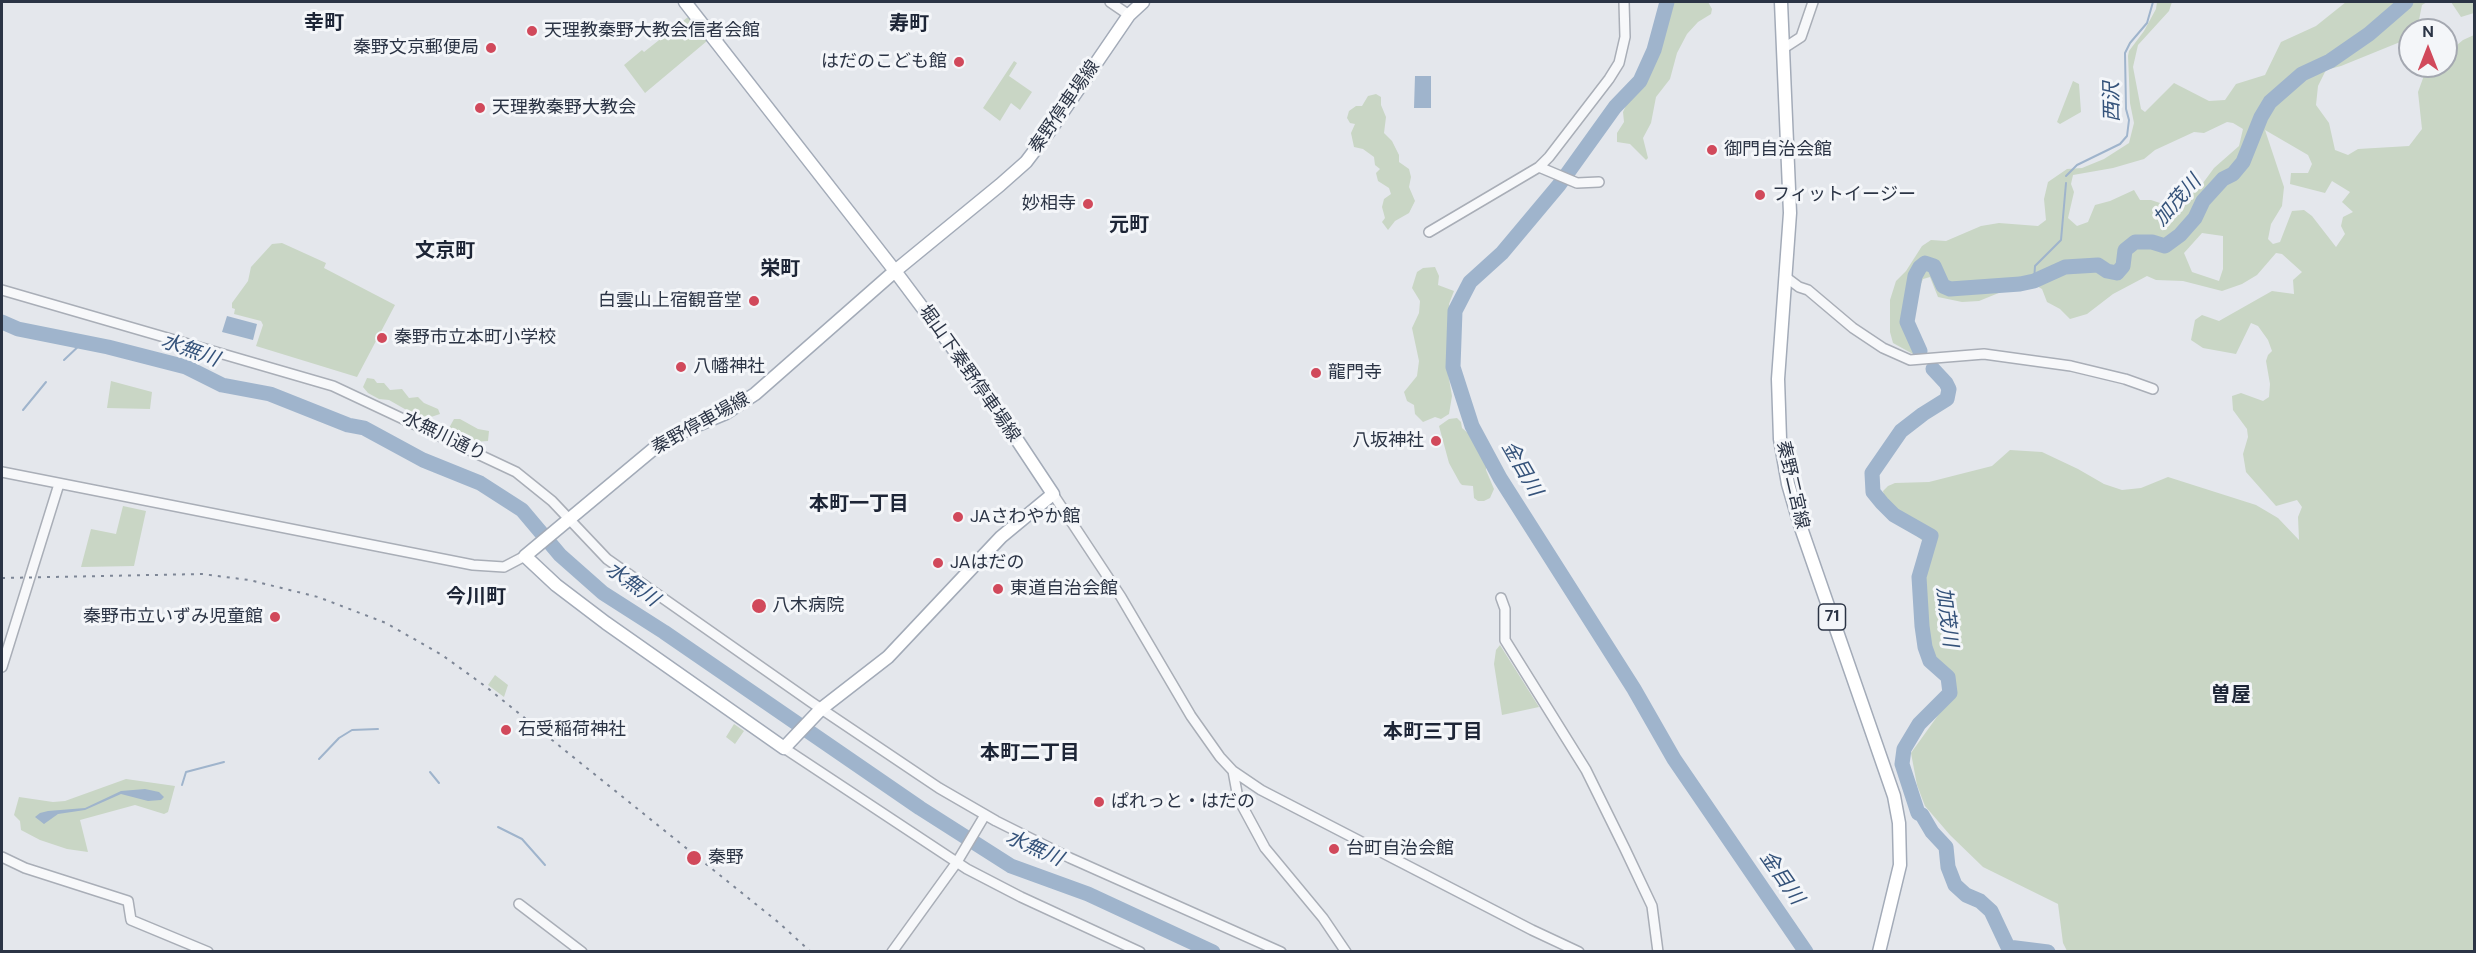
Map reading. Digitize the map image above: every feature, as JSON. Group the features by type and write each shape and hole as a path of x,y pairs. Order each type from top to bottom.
{"main road":[{"name":"堀山下秦野停車場線","path":"686,2 896,271 984,390 1053,494"},
{"name":"秦野停車場線","path":"527,554 657,446 688,429 726,413 755,394 1026,162 1129,15 1143,2"},
{"name":"秦野二宮線","path":"1781,2 1790,213 1778,408 1780,439 1788,484 1800,525 1893,796 1899,823 1900,866 1879,951"},
{"path":"527,554 556,585 606,623 787,746 842,691 888,657 1000,537 1053,494"}],"street":[{"path":"1110,2 1129,15"},
{"path":"1429,232 1540,167 1603,88 1619,63 1625,38 1624,2"},
{"path":"1784,48 1801,37 1813,2"},
{"path":"1540,167 1580,183 1599,182"},
{"path":"1787,278 1799,287 1808,290 1863,335 1883,348 1910,360 1970,354 2002,356 2093,370 2153,389"},
{"name":"水無川通り","path":"2,290 333,386 516,472 545,495 566,522 607,558 820,711 983,819 1281,951"},
{"path":"2,472 473,565 504,567 527,554"},
{"path":"2,667 59,484"},
{"path":"1053,494 1120,597 1191,716 1220,757 1233,771 1261,790 1532,930 1579,951"},
{"path":"1501,598 1505,609 1505,640 1586,770 1620,839 1652,906 1658,951"},
{"path":"787,746 1006,890 1140,951"},
{"path":"1233,771 1238,798 1265,848 1323,918 1346,951"},
{"path":"892,951 959,858 983,819"},
{"path":"2,857 25,868 128,901 131,920 208,951"},
{"path":"519,904 582,951"}],"green space":[{"path":"1674,2 1708,2 1712,9 1711,14 1698,22 1687,34 1677,53 1670,79 1656,97 1651,123 1643,138 1648,158 1646,160 1630,144 1617,142 1617,133 1624,122 1623,112 1645,64 1657,53 1660,45 1655,41 1655,36 1665,27 1661,18 1662,11"},
{"path":"2157,2 2172,2 2169,11 2138,45 2133,67 2141,109 2145,112 2174,83 2209,101 2225,100 2236,84 2265,75 2281,42 2316,26 2346,2 2427,2 2422,5 2419,18 2398,18 2398,43 2326,70 2318,86 2316,105 2329,123 2335,150 2348,155 2358,149 2409,146 2422,129 2418,92 2423,78 2458,78 2458,44 2474,35 2474,951 2067,951 2063,943 2058,904 1983,867 1950,835 1925,806 1917,785 1911,753 1949,700 1945,669 1929,648 1924,542 1888,512 1883,491 1888,486 1895,483 1929,482 1992,466 2010,450 2042,452 2104,484 2122,490 2141,488 2168,477 2256,505 2278,518 2299,540 2298,517 2302,507 2297,500 2276,506 2246,472 2243,454 2248,437 2247,429 2233,410 2232,396 2241,393 2263,401 2269,397 2270,384 2266,361 2272,351 2268,340 2258,326 2251,323 2236,354 2203,348 2191,340 2195,320 2202,315 2219,321 2272,291 2294,294 2293,280 2302,272 2282,254 2276,253 2257,275 2242,284 2222,291 2183,281 2156,280 2147,276 2113,294 2087,314 2070,319 2060,309 2047,302 2042,289 2030,282 1979,301 1962,302 1938,297 1930,277 1923,279 1911,307 1910,318 1915,335 1924,344 1925,350 1921,354 1913,354 1893,343 1890,332 1890,300 1896,281 1906,271 1922,246 1931,240 1946,241 1981,226 1999,223 2038,226 2046,220 2044,199 2048,182 2067,169 2082,168 2104,159 2129,143 2134,123 2130,103 2128,56 2129,51 2144,31 2156,9","holes":["2227,122 2243,129 2239,146 2214,168 2203,183 2189,191 2175,212 2163,204 2151,200 2140,200 2134,190 2095,205 2088,222 2077,226 2068,218 2074,192 2071,184 2073,175 2113,168 2144,159 2155,150 2194,132 2204,133","2265,130 2308,155 2312,164 2308,173 2291,173 2290,184 2325,193 2332,181 2350,192 2342,202 2353,212 2343,217 2341,226 2345,234 2336,247 2312,216 2304,210 2292,211 2280,242 2273,244 2268,239 2271,224 2282,206 2284,187","2202,233 2223,236 2223,269 2219,281 2192,272 2184,253"]},
{"path":"2451,2 2474,2 2474,13 2461,17"},
{"path":"688,17 707,41 645,93 624,65"},
{"path":"1014,61 1017,63 1009,76 1032,92 1020,110 1011,103 1000,121 983,108"},
{"path":"2073,81 2079,84 2081,112 2060,124 2057,122"},
{"path":"1376,94 1381,97 1381,105 1386,117 1384,133 1392,141 1399,155 1399,162 1409,169 1411,177 1409,187 1415,201 1409,213 1395,221 1388,230 1382,222 1385,218 1382,207 1384,199 1391,194 1389,188 1378,181 1376,173 1380,169 1375,165 1374,157 1363,149 1354,147 1351,133 1355,124 1350,123 1347,118 1349,111 1356,106 1362,106 1368,96"},
{"path":"282,243 326,263 324,268 395,305 357,377 256,346 263,325 261,321 234,314 235,309 232,308 232,303 248,281 251,267 272,244"},
{"path":"1435,267 1439,276 1438,285 1454,291 1449,304 1453,323 1452,354 1446,362 1452,396 1449,414 1441,419 1435,417 1423,422 1415,414 1414,405 1407,401 1404,392 1417,376 1419,361 1412,328 1419,313 1420,301 1412,288 1417,272 1423,268"},
{"path":"367,378 374,379 377,383 384,383 390,390 402,389 409,398 418,397 424,403 438,409 440,414 431,417 417,416 389,400 379,399 363,387"},
{"path":"111,381 152,392 150,409 107,408"},
{"path":"1457,418 1462,428 1476,440 1479,450 1486,459 1486,470 1494,489 1490,498 1484,501 1474,498 1473,486 1460,483 1449,463 1439,426 1449,419"},
{"path":"454,419 460,419 478,429 489,431 488,441 474,442 452,432 449,428"},
{"path":"123,506 146,511 134,566 81,567 91,529 116,534"},
{"path":"1500,645 1539,707 1502,715 1494,664 1496,650"},
{"path":"495,675 508,685 504,697 488,685"},
{"path":"734,724 744,731 735,744 726,737"},
{"path":"126,779 175,786 168,812 164,814 135,805 80,820 88,852 67,849 40,840 21,830 20,821 14,815 19,797 53,802 65,801"}],"water":[{"path":"1415,76 1431,76 1431,108 1414,108"},
{"path":"227,316 257,324 253,340 222,332"},
{"path":"145,789 159,792 164,797 161,800 148,801 121,794 85,810 58,814 44,824 35,817 48,811 85,808 121,791"}],"waterway":[{"name":"金目川","path":"1667,2 1654,50 1640,81 1615,107 1559,185 1502,253 1470,282 1455,311 1453,367 1472,426 1500,478 1634,689 1674,759 1806,952"},
{"name":"西沢","path":"2066,176 2077,165 2120,144 2127,136 2129,120 2126,109 2125,53 2130,43 2147,23 2153,2"},
{"name":"加茂川","path":"1920,351 1907,322 1915,276 1925,263 1934,266 1943,286 1950,289 2020,284 2034,281 2065,267 2098,265 2107,271 2117,273 2123,266 2125,250 2135,242 2152,242 2165,246 2180,235 2195,218 2203,201 2243,162 2261,117 2270,102 2302,74 2330,61 2369,34 2406,2"},
{"name":"西沢","path":"2034,281 2035,266 2061,240 2066,183"},
{"name":"水無川","path":"2,322 18,329 108,347 186,367 222,385 270,394 348,425 364,428 423,460 480,483 522,510 560,555 603,593 664,632 920,808 1011,866 1088,894 1213,952"},
{"path":"64,360 83,342"},
{"name":"加茂川","path":"1933,369 1949,389 1947,399 1901,431 1872,473 1873,492 1882,503 1894,515 1931,536 1919,577 1922,626 1930,661 1948,677 1950,693 1919,724 1904,749 1902,764 1918,813 1922,815 1932,832 1946,847 1948,867 1955,885 1991,911 2008,947 2048,952"},
{"path":"23,410 46,382"},
{"path":"319,759 339,738 352,730 378,729"},
{"path":"182,785 186,772 224,762"},
{"path":"430,772 439,783"},
{"path":"498,827 522,839 545,865"}],"railway":[{"path":"2,578 202,574 249,580 318,597 386,623 442,655 485,686 778,922 811,952"}],"place":[{"name":"天理教秦野大教会信者会館","path":"532,31"},
{"name":"秦野文京郵便局","path":"491,48"},
{"name":"はだのこども館","path":"959,62"},
{"name":"天理教秦野大教会","path":"480,108"},
{"name":"御門自治会館","path":"1712,150"},
{"name":"フィットイージー","path":"1760,195"},
{"name":"妙相寺","path":"1088,204"},
{"name":"白雲山上宿観音堂","path":"754,301"},
{"name":"秦野市立本町小学校","path":"382,338"},
{"name":"八幡神社","path":"681,367"},
{"name":"龍門寺","path":"1316,373"},
{"name":"八坂神社","path":"1436,441"},
{"name":"JAさわやか館","path":"958,517"},
{"name":"JAはだの","path":"938,563"},
{"name":"東道自治会館","path":"998,589"},
{"name":"八木病院","path":"759,606"},
{"name":"秦野市立いずみ児童館","path":"275,617"},
{"name":"石受稲荷神社","path":"506,730"},
{"name":"ぱれっと・はだの","path":"1099,802"},
{"name":"台町自治会館","path":"1334,849"},
{"name":"秦野","path":"694,858"}],"district":[{"name":"幸町","path":"324,24"},
{"name":"寿町","path":"909,25"},
{"name":"元町","path":"1129,226"},
{"name":"文京町","path":"445,252"},
{"name":"栄町","path":"780,270"},
{"name":"本町一丁目","path":"859,505"},
{"name":"今川町","path":"476,598"},
{"name":"曽屋","path":"2231,696"},
{"name":"本町三丁目","path":"1433,733"},
{"name":"本町二丁目","path":"1030,754"}]}
